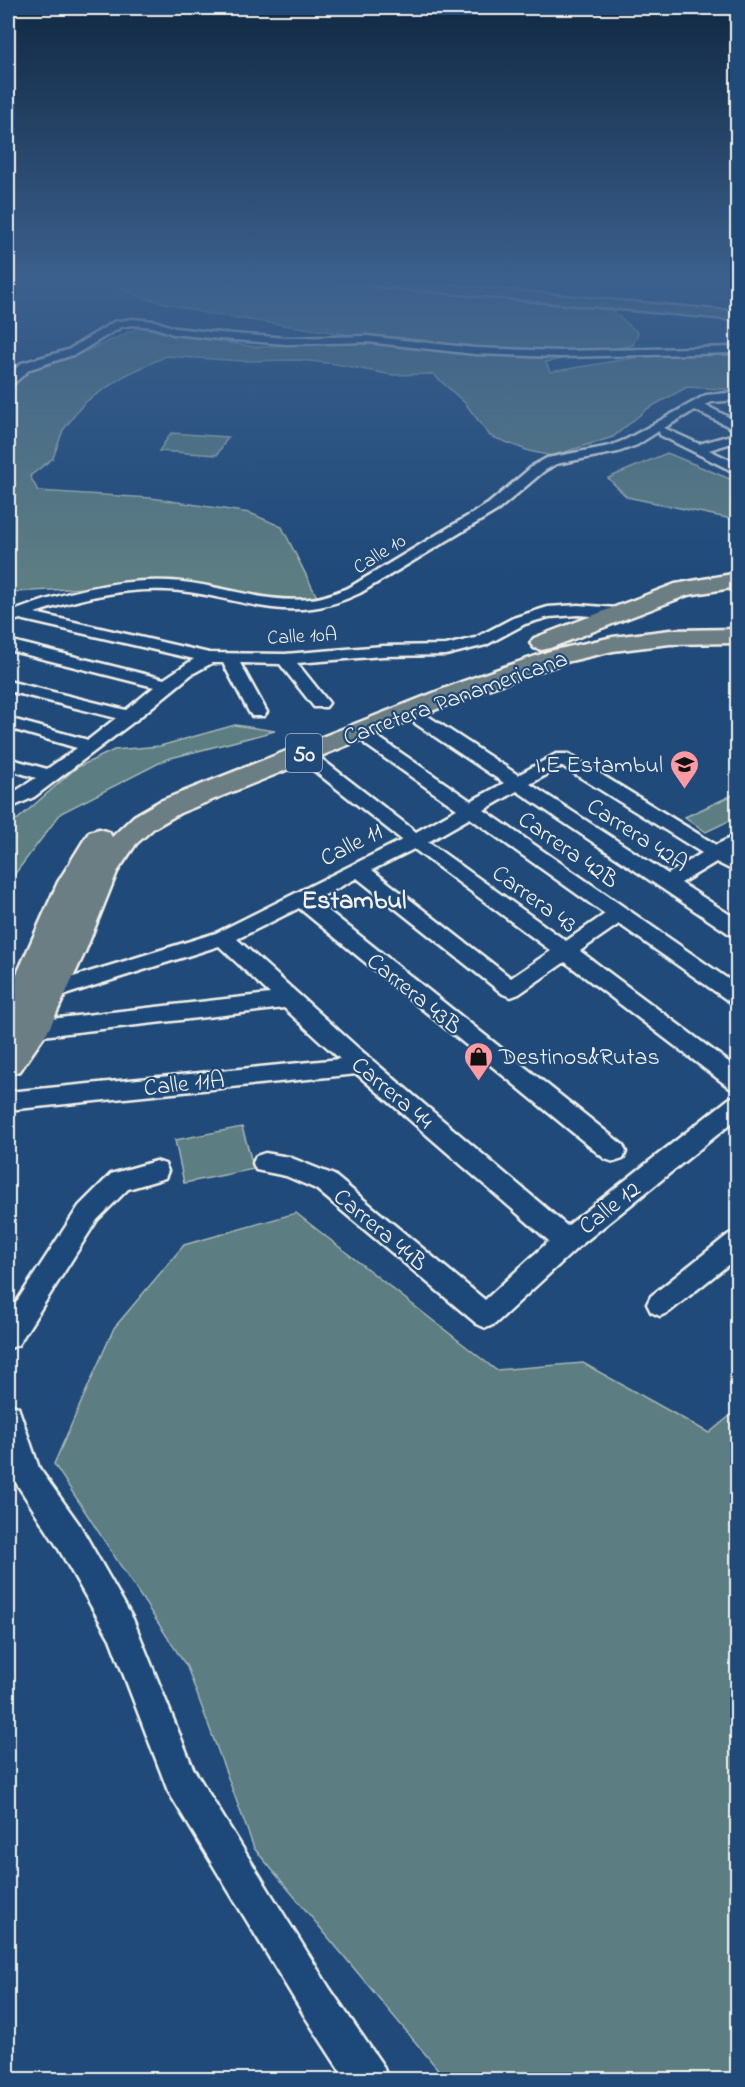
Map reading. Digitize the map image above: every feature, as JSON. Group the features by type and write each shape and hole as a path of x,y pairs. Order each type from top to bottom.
{"highway":[{"name":"Carretera Panamericana","path":"8,1062 20,1025 20,1001 46,947 70,888 105,829 128,809 162,793 481,669 617,613 683,589 738,580"},
{"name":"Carretera Panamericana","path":"20,1025 52,991 103,872 126,838 144,822 170,807 470,687 559,656 613,644 646,640 738,636"}],"street":[{"name":"Calle 10","path":"13,616 76,594 138,586 190,587 297,606 332,600 355,591 493,507 539,468 552,461 613,449 632,442 710,398 737,399"},
{"path":"696,405 738,427"},
{"path":"678,424 715,444"},
{"path":"665,432 738,470"},
{"path":"698,449 738,437"},
{"name":"Calle 10A","path":"8,803 27,793 91,746 186,670 209,658 285,659 383,651 446,650 480,642 519,621 548,612 578,610 617,613"},
{"path":"13,616 209,658"},
{"path":"8,645 166,685"},
{"path":"228,657 258,712"},
{"path":"285,659 320,703"},
{"path":"8,686 129,716"},
{"name":"Carrera 42A","path":"422,720 738,930"},
{"path":"8,723 91,746"},
{"name":"Carrera 42B","path":"372,741 738,997"},
{"name":"Carrera 43","path":"304,753 415,842 567,952 738,1082"},
{"name":"Calle 11","path":"52,991 223,938 415,842 562,758 716,854"},
{"path":"8,763 50,776"},
{"path":"667,883 738,840"},
{"path":"716,854 738,867"},
{"path":"359,870 511,989 618,915"},
{"name":"Carrera 43B","path":"302,900 614,1152"},
{"name":"Carrera 44","path":"223,938 287,1000 567,1241"},
{"path":"20,1025 287,1000"},
{"name":"Calle 11A","path":"8,1101 361,1065"},
{"name":"Calle 12","path":"486,1316 567,1241 738,1104"},
{"name":"Carrera 44B","path":"265,1163 289,1167 325,1182 486,1316"},
{"path":"8,1337 88,1213 120,1181 156,1171"},
{"path":"660,1304 738,1242"},
{"path":"8,1416 26,1475 68,1535 122,1630 180,1779 317,2002 369,2079"}],"green space":[{"path":"8,379 119,379 84,403 63,430 53,458 30,476 38,491 151,498 250,513 282,527 318,599 282,603 138,585 15,592 8,584"},
{"path":"439,379 737,379 737,390 687,387 647,409 613,437 552,456 529,451 490,436 465,403"},
{"path":"171,433 228,437 217,455 159,451"},
{"path":"667,453 737,482 737,520 627,497 608,478"},
{"path":"235,725 275,731 167,759 61,813 8,883 8,821 18,819 76,768 114,750 160,746"},
{"path":"735,794 737,796 737,817 706,832 685,817"},
{"path":"242,1127 254,1169 184,1183 175,1140"},
{"path":"296,1213 496,1370 583,1363 709,1433 737,1410 737,2079 446,2079 254,1848 187,1667 54,1464 114,1328 184,1245"}],"place":[{"name":"I.E Estambul","path":"684,790"},
{"name":"Destinos&Rutas","path":"478,1082"}],"district":[{"name":"Estambul","path":"354,899"}]}
